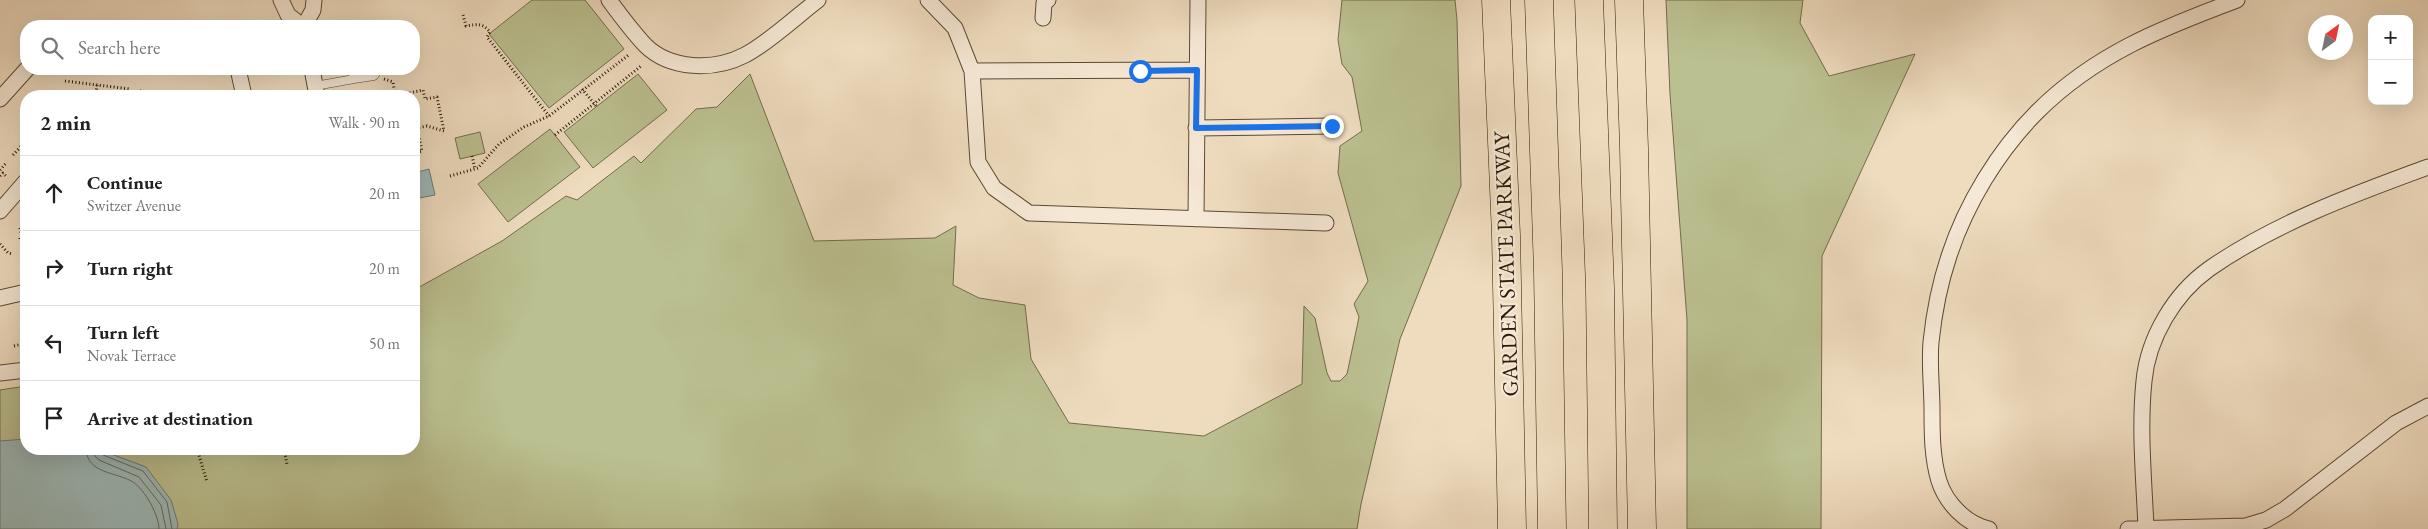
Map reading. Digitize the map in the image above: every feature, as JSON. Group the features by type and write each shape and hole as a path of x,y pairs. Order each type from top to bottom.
{"highway":[{"name":"GARDEN STATE PARKWAY","path":"1496,0 1506,226 1512,529"},
{"name":"GARDEN STATE PARKWAY","path":"1539,0 1548,279 1552,529"},
{"path":"1589,0 1600,298 1603,529"},
{"path":"1628,0 1635,186 1642,529"}],"street":[{"path":"281,0 288,15 295,20"},
{"path":"307,20 314,10 314,0"},
{"path":"609,0 645,46 660,56 677,63 694,66 728,62 745,55 818,0"},
{"path":"928,0 955,28 972,71 978,162 994,188 1029,213 1326,223"},
{"path":"1044,18 1044,3 1048,0"},
{"path":"1196,219 1198,0"},
{"path":"1989,529 1964,517 1949,500 1939,482 1932,446 1931,343 1938,299 1949,256 1965,218 1983,181 2009,146 2036,113 2068,84 2101,60 2143,36 2237,0"},
{"path":"972,71 1197,70"},
{"path":"0,99 22,75"},
{"path":"239,75 243,90"},
{"path":"313,75 316,90"},
{"path":"1196,128 1332,126"},
{"path":"2146,528 2144,380 2154,338 2175,303 2208,270 2258,241 2327,206 2428,167"},
{"path":"3,207 20,188"},
{"path":"3,207 20,201"},
{"path":"0,298 20,293"},
{"path":"0,373 20,371"},
{"path":"2128,529 2246,526 2266,520 2286,508 2396,423 2428,406"}],"lane":[{"path":"353,75 354,79"},
{"path":"319,90 367,75"}],"path":[{"path":"463,15 466,26 480,24 490,32 487,37 549,116"},
{"path":"450,176 475,169 491,152 512,135 549,116 583,88 630,54"},
{"path":"554,135 596,105 641,66"},
{"path":"382,75 392,82 394,90"},
{"path":"66,81 128,89"},
{"path":"581,83 596,105"},
{"path":"93,84 95,90"},
{"path":"420,91 423,90 424,99 436,97 444,131 428,126 420,127"},
{"path":"16,152 20,147"},
{"path":"472,156 475,169"},
{"path":"0,169 6,163"},
{"path":"0,176 3,173 7,177"},
{"path":"0,244 8,253 13,254"},
{"path":"199,455 208,482"},
{"path":"285,455 287,464"}],"green space":[{"path":"532,0 585,0 624,49 549,108 489,34"},
{"path":"1342,0 1455,0 1461,186 1400,339 1361,504 1357,529 0,529 0,390 20,387 20,455 420,455 420,287 502,241 566,196 577,200 634,156 641,163 696,109 717,107 750,74 814,241 935,238 956,226 953,285 979,298 1025,305 1031,359 1069,423 1204,436 1302,384 1304,306 1315,318 1327,373 1331,381 1340,381 1347,374 1359,317 1354,304 1368,281 1338,173 1340,146 1362,131 1352,77 1342,64 1338,40"},
{"path":"1666,0 1803,0 1800,23 1829,76 1915,54 1822,256 1821,529 1687,529 1687,320 1670,94"},
{"path":"638,74 667,110 593,168 564,132"},
{"path":"550,129 580,167 508,222 478,184"},
{"path":"480,132 485,153 460,159 455,138"}],"water":[{"path":"429,169 435,195 420,198 420,171"},
{"path":"20,439 20,455 114,455 146,467 171,500 178,524 177,529 0,529 0,441"}],"route":[{"path":"1140,71 1197,70 1196,128 1332,126"}]}
